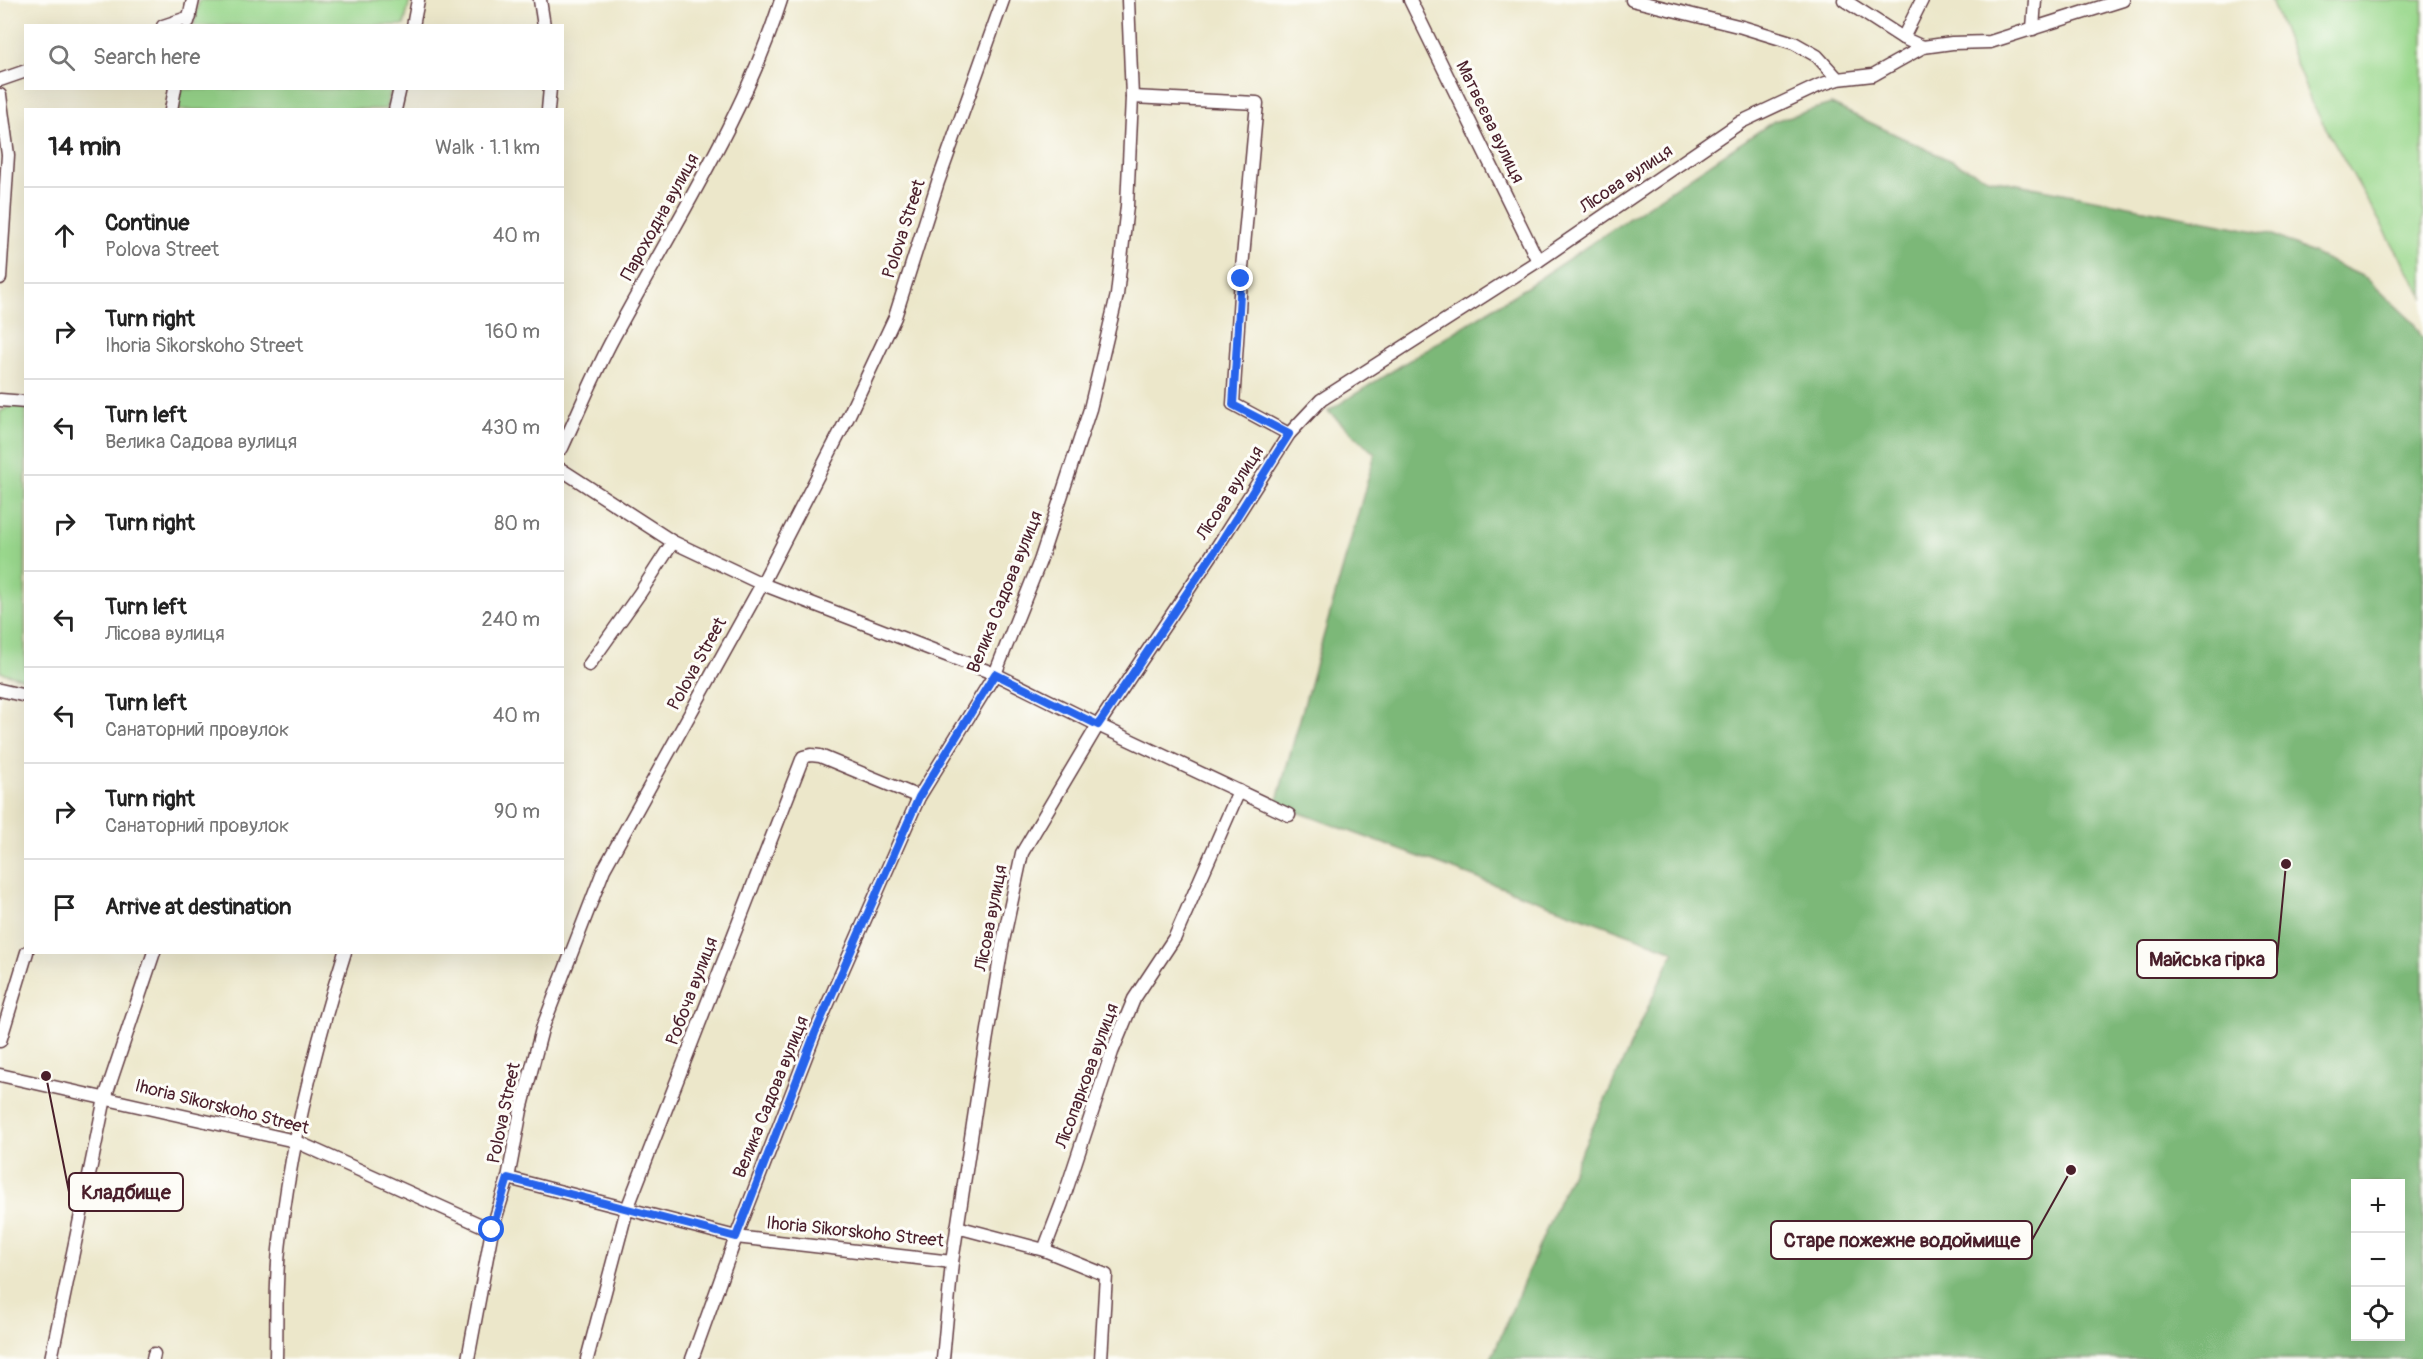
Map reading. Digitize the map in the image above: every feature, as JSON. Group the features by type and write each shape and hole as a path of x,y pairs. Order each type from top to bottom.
{"street":[{"path":"174,24 189,21 193,0"},
{"path":"413,24 418,0"},
{"path":"540,0 544,24"},
{"name":"Пароходна вулиця","path":"564,444 609,345 716,153 771,31 781,0"},
{"name":"Polova Street","path":"468,1359 492,1230 508,1178 521,1110 542,1029 604,869 762,585 848,417 895,317 938,182 1003,0"},
{"name":"Велика Садова вулиця","path":"692,1359 736,1237 815,1033 919,797 995,674 1040,561 1090,409 1117,296 1127,206 1132,97 1128,0"},
{"name":"Матвєєва вулиця","path":"1410,0 1538,261"},
{"path":"1632,0 1742,27 1794,43 1817,56 1838,79"},
{"path":"1844,0 1903,38 1923,47"},
{"path":"1903,38 1922,0"},
{"path":"2033,28 2035,0"},
{"name":"Лісова вулиця","path":"943,1359 957,1227 998,969 1022,853 1098,725 1217,548 1289,434 1321,400 1538,261 1741,122 1838,79 1873,75 1923,47 1952,43 1990,42 2123,0"},
{"path":"0,80 24,72"},
{"path":"171,108 175,90"},
{"path":"395,108 399,90"},
{"path":"548,108 550,90"},
{"path":"0,95 8,156 0,278"},
{"path":"1132,97 1257,103 1233,405 1289,434"},
{"path":"0,400 24,402"},
{"path":"564,471 672,542 762,585 995,674 1290,815"},
{"path":"589,665 640,594 672,542"},
{"path":"0,690 24,696"},
{"name":"Робоча вулиця","path":"588,1359 627,1209 803,757 820,756 919,797"},
{"name":"Лісопаркова вулиця","path":"1044,1250 1112,1052 1134,999 1175,937 1239,791"},
{"path":"0,1041 26,954"},
{"path":"51,1359 105,1098 153,954"},
{"path":"276,1359 279,1243 295,1141 325,1015 344,954"},
{"name":"Ihoria Sikorskoho Street","path":"0,1075 295,1141 492,1230"},
{"name":"Ihoria Sikorskoho Street","path":"508,1178 736,1237 952,1262"},
{"path":"957,1227 1044,1250 1106,1275 1101,1359"}],"green space":[{"path":"199,0 410,0 404,24 194,24"},
{"path":"2271,0 2423,0 2423,297 2311,102"},
{"path":"180,90 391,90 386,108 176,108"},
{"path":"1831,104 1987,178 2271,234 2366,278 2413,322 2423,339 2423,1359 1491,1359 1554,1211 1674,951 1276,804 1375,454 1328,411 1525,288 1774,121"},
{"path":"13,404 24,406 24,679 0,672 0,412"}],"place":[{"name":"Майська гірка","path":"2286,864"},
{"name":"Кладбище","path":"46,1076"},
{"name":"Старе пожежне водоймище","path":"2071,1170"}],"route":[{"path":"492,1230 508,1178 736,1237 815,1033 919,797 995,674 1098,725 1217,548 1289,434 1233,405 1241,279"}]}
